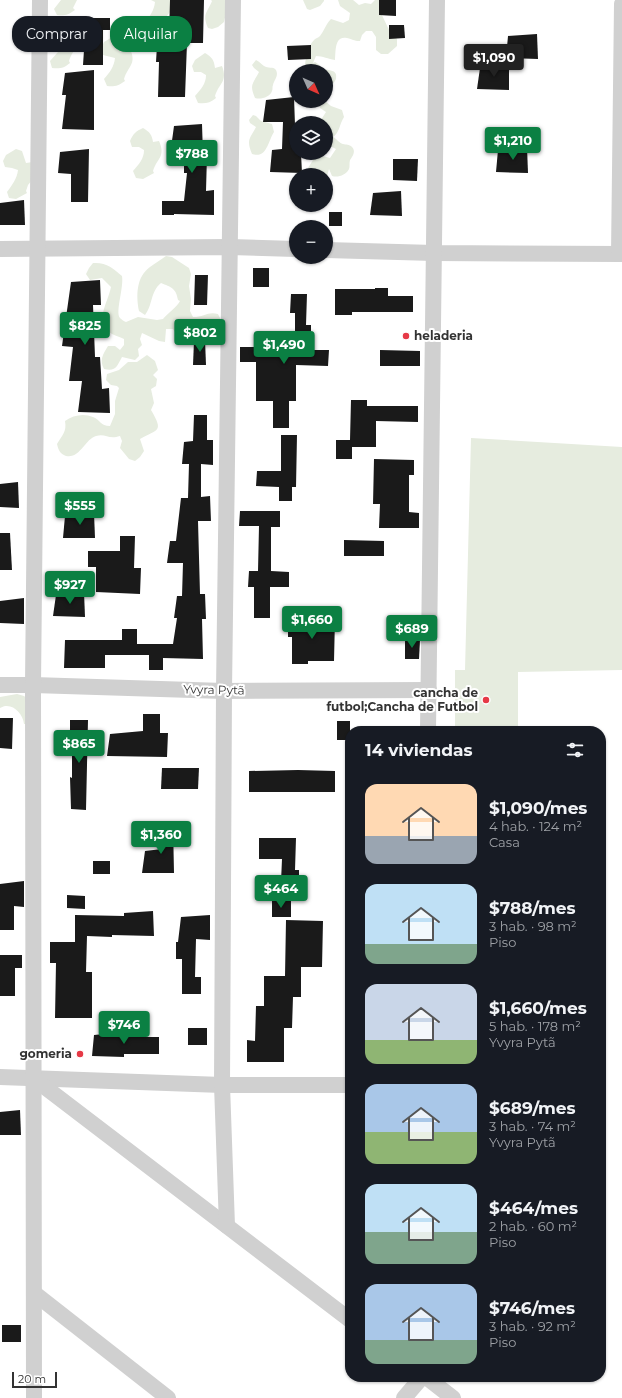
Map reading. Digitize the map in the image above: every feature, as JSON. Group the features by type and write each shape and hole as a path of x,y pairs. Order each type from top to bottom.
{"street":[{"path":"34,1398 33,685 40,0"},
{"path":"227,1226 222,1085 224,691 233,0"},
{"path":"428,726 437,0"},
{"path":"333,250 434,253 620,254 622,4"},
{"path":"0,249 230,247 289,249"},
{"name":"Yvyra Pytã","path":"0,685 224,691 429,690"},
{"path":"0,1077 222,1085 345,1085"},
{"path":"33,1078 345,1316"},
{"path":"34,1293 168,1398"},
{"path":"404,1398 418,1382"},
{"path":"432,1382 453,1398"}],"shaded area":[{"path":"61,0 77,0 73,8 75,10 66,15 57,15 54,9"},
{"path":"151,0 173,0 170,12 167,16 150,16 155,2"},
{"path":"211,0 229,0 224,22 218,27 212,29 208,28 205,20 205,16 212,1"},
{"path":"303,0 324,1 320,6 310,10 307,9"},
{"path":"338,0 353,0 359,5 365,3 371,4 375,0 393,0 381,13 389,30 397,39 397,46 388,54 381,54 376,50 376,37 372,31 366,31 362,35 360,41 347,38 340,39 336,45 335,60 316,56 313,63 315,62 318,64 305,64 310,45 320,36 331,19 343,23 349,20 350,13 340,6"},
{"path":"110,38 110,52 131,52 132,54 132,62 124,79 125,81 116,86 107,86 104,79 114,64 115,58 103,55 102,46 104,42"},
{"path":"58,52 74,52 69,61 70,63 62,68 52,68 50,61"},
{"path":"205,53 212,59 215,68 222,66 224,76 215,96 216,98 207,103 198,103 195,96 204,84 206,75 201,72 194,72 192,66 195,60"},
{"path":"256,60 266,67 275,69 277,72 271,93 257,99 255,98 252,90 252,84 259,72 252,65"},
{"path":"333,72 336,73 336,80 333,84"},
{"path":"333,107 342,110 344,117 338,131 333,137 333,116 323,116 326,112 320,108 333,108"},
{"path":"253,115 261,121 272,124 274,132 264,152 257,155 252,154 249,145 250,139 256,127 250,123 249,120"},
{"path":"143,128 150,134 153,142 159,141 162,151 153,171 154,173 143,179 136,178 133,171 142,159 144,150 139,147 132,147 130,141 132,136 138,130"},
{"path":"333,137 342,143 351,146 354,150 348,171 342,176 333,176 333,168 308,168 313,160 333,160 333,154 336,149 333,148"},
{"path":"16,149 22,151 26,163 33,162 32,180 28,185 26,191 27,193 16,199 9,198 7,192 15,179 18,170 5,167 3,161 6,155"},
{"path":"166,256 172,257 189,268 191,274 189,286 191,299 190,311 193,317 211,313 218,314 221,320 219,326 209,335 198,330 187,338 180,339 173,329 166,329 165,342 159,341 142,333 140,339 142,345 138,349 139,356 135,360 122,357 116,368 111,370 104,369 102,363 103,354 108,346 115,346 120,350 124,345 124,339 112,334 103,324 103,312 111,287 102,278 90,280 86,274 89,268 93,263 102,263 112,268 122,276 122,287 118,311 122,320 126,322 138,317 157,320 163,319 179,303 180,301 178,300 174,290 161,283 153,294 148,311 145,315 139,311 137,293 140,281 145,271"},
{"path":"147,355 155,361 158,370 153,375 157,379 156,386 151,389 154,403 151,410 158,426 155,431 140,439 144,451 140,457 135,461 129,459 120,448 122,441 120,436 113,437 102,435 92,438 75,455 66,456 62,454 57,444 65,431 65,421 75,416 86,415 96,418 104,425 110,426 115,414 115,401 119,388 111,385 106,380 107,374 119,370 128,362 137,362"},
{"path":"471,438 622,447 622,670 518,672 518,726 455,726 455,670 465,670"},
{"path":"17,694 24,696 29,700 28,724 24,724 19,712 16,709 8,706 0,708 0,697"}],"building":[{"path":"170,0 204,0 203,43 192,43 192,16 170,16"},
{"path":"379,0 396,0 396,16 379,15"},
{"path":"102,18 110,18 110,30 103,30 103,65 83,65 84,52 102,52"},
{"path":"389,25 404,25 405,38 389,39"},
{"path":"537,34 538,59 506,58 508,36"},
{"path":"311,45 311,59 288,60 287,46"},
{"path":"157,52 187,52 185,97 158,97 159,62 156,62"},
{"path":"509,65 509,90 477,89 480,68"},
{"path":"94,70 94,130 62,129 66,95 62,95 65,73"},
{"path":"289,98 289,108 294,108 295,116 289,116 289,160 301,160 302,168 289,168 289,173 270,172 272,150 282,149 283,122 263,122 266,100"},
{"path":"202,124 203,155 207,155 206,191 214,190 214,215 162,215 162,201 184,201 187,173 184,173 184,148 171,148 174,126"},
{"path":"527,147 528,173 496,172 498,150"},
{"path":"89,149 88,202 71,202 71,174 58,173 60,152"},
{"path":"393,159 418,159 417,181 393,180"},
{"path":"401,191 402,216 370,215 373,193"},
{"path":"24,200 25,225 0,225 0,203"},
{"path":"329,212 342,212 342,226 333,226 333,220 329,220"},
{"path":"253,268 269,268 269,287 253,287"},
{"path":"195,275 208,275 207,305 194,305"},
{"path":"100,280 101,305 93,305 95,357 100,357 102,389 109,388 110,413 78,412 82,381 69,381 73,347 62,346 71,282"},
{"path":"388,288 388,296 413,296 413,312 352,312 352,315 335,315 335,289"},
{"path":"291,294 307,294 306,325 311,325 311,350 329,350 328,366 296,365 296,401 289,401 289,428 273,428 273,401 256,401 256,362 240,362 240,347 295,347 295,313 290,313"},
{"path":"205,340 206,365 193,365 194,341"},
{"path":"380,350 420,351 420,366 380,366"},
{"path":"351,400 367,400 367,406 418,406 418,422 376,421 376,447 352,447 352,459 336,459 336,440 350,440"},
{"path":"194,415 207,415 207,440 213,440 213,465 201,464 201,497 210,496 211,521 198,521 200,594 205,594 206,619 202,619 203,659 163,658 163,670 149,670 149,655 105,655 105,668 64,668 65,640 122,640 122,629 137,629 137,644 173,644 177,618 174,618 177,596 182,596 183,563 167,563 170,541 176,541 181,498 188,498 189,464 182,464 184,442 193,441"},
{"path":"281,435 297,435 296,487 292,487 292,501 279,501 279,487 256,486 257,471 281,471"},
{"path":"374,459 414,460 414,475 409,475 409,512 419,513 419,528 379,528 380,504 373,504"},
{"path":"18,482 19,508 0,507 0,484"},
{"path":"240,511 280,511 280,527 271,527 271,571 289,572 289,587 270,587 270,618 254,618 254,587 248,587 249,571 258,571 259,526 239,526"},
{"path":"94,513 95,538 63,538 65,516"},
{"path":"0,533 10,533 12,570 0,570"},
{"path":"120,536 135,536 134,568 141,568 140,594 96,592 96,567 88,567 88,551 120,551"},
{"path":"344,540 384,541 384,556 344,556"},
{"path":"84,592 85,617 53,616 56,595"},
{"path":"24,598 24,624 0,623 0,601"},
{"path":"288,618 335,618 334,661 308,661 308,664 292,664 292,637 288,637"},
{"path":"405,640 420,640 419,659 405,659"},
{"path":"143,714 160,714 160,733 168,733 167,757 107,756 110,734 143,731"},
{"path":"0,718 13,718 12,749 0,748"},
{"path":"70,720 88,720 86,810 71,809 70,777 72,778 72,733 70,733"},
{"path":"337,721 350,721 350,726 345,726 345,740 337,740"},
{"path":"162,768 199,768 198,789 161,789"},
{"path":"249,771 335,771 335,792 249,792"},
{"path":"163,825 173,825 174,873 142,873 145,851 162,849"},
{"path":"259,838 296,838 295,870 299,870 299,883 281,882 282,859 259,859"},
{"path":"93,861 110,861 110,874 93,874"},
{"path":"24,881 24,907 14,906 14,930 0,930 0,884"},
{"path":"67,895 85,896 85,909 67,908"},
{"path":"272,900 291,901 291,917 272,917"},
{"path":"153,911 154,936 87,936 86,972 92,972 92,1018 55,1018 56,963 50,963 50,942 75,942 75,915 124,916 124,913"},
{"path":"210,915 210,940 196,939 195,977 201,977 201,994 182,994 182,959 176,959 176,942 178,942 181,917"},
{"path":"286,920 323,921 322,967 301,967 301,997 293,997 292,1028 284,1028 284,1062 247,1062 247,1040 255,1041 256,1006 264,1006 264,976 285,976"},
{"path":"0,955 22,955 22,968 15,968 15,996 0,996"},
{"path":"188,1028 207,1028 207,1045 188,1045"},
{"path":"123,1032 123,1037 159,1037 159,1054 124,1054 124,1057 92,1056 94,1035"},
{"path":"20,1110 21,1135 0,1135 0,1112"},
{"path":"2,1325 21,1325 21,1342 2,1342"}],"place":[{"name":"heladeria","path":"406,336"},
{"name":"cancha de futbol;Cancha de Futbol","path":"486,700"},
{"name":"gomeria","path":"80,1054"}]}
